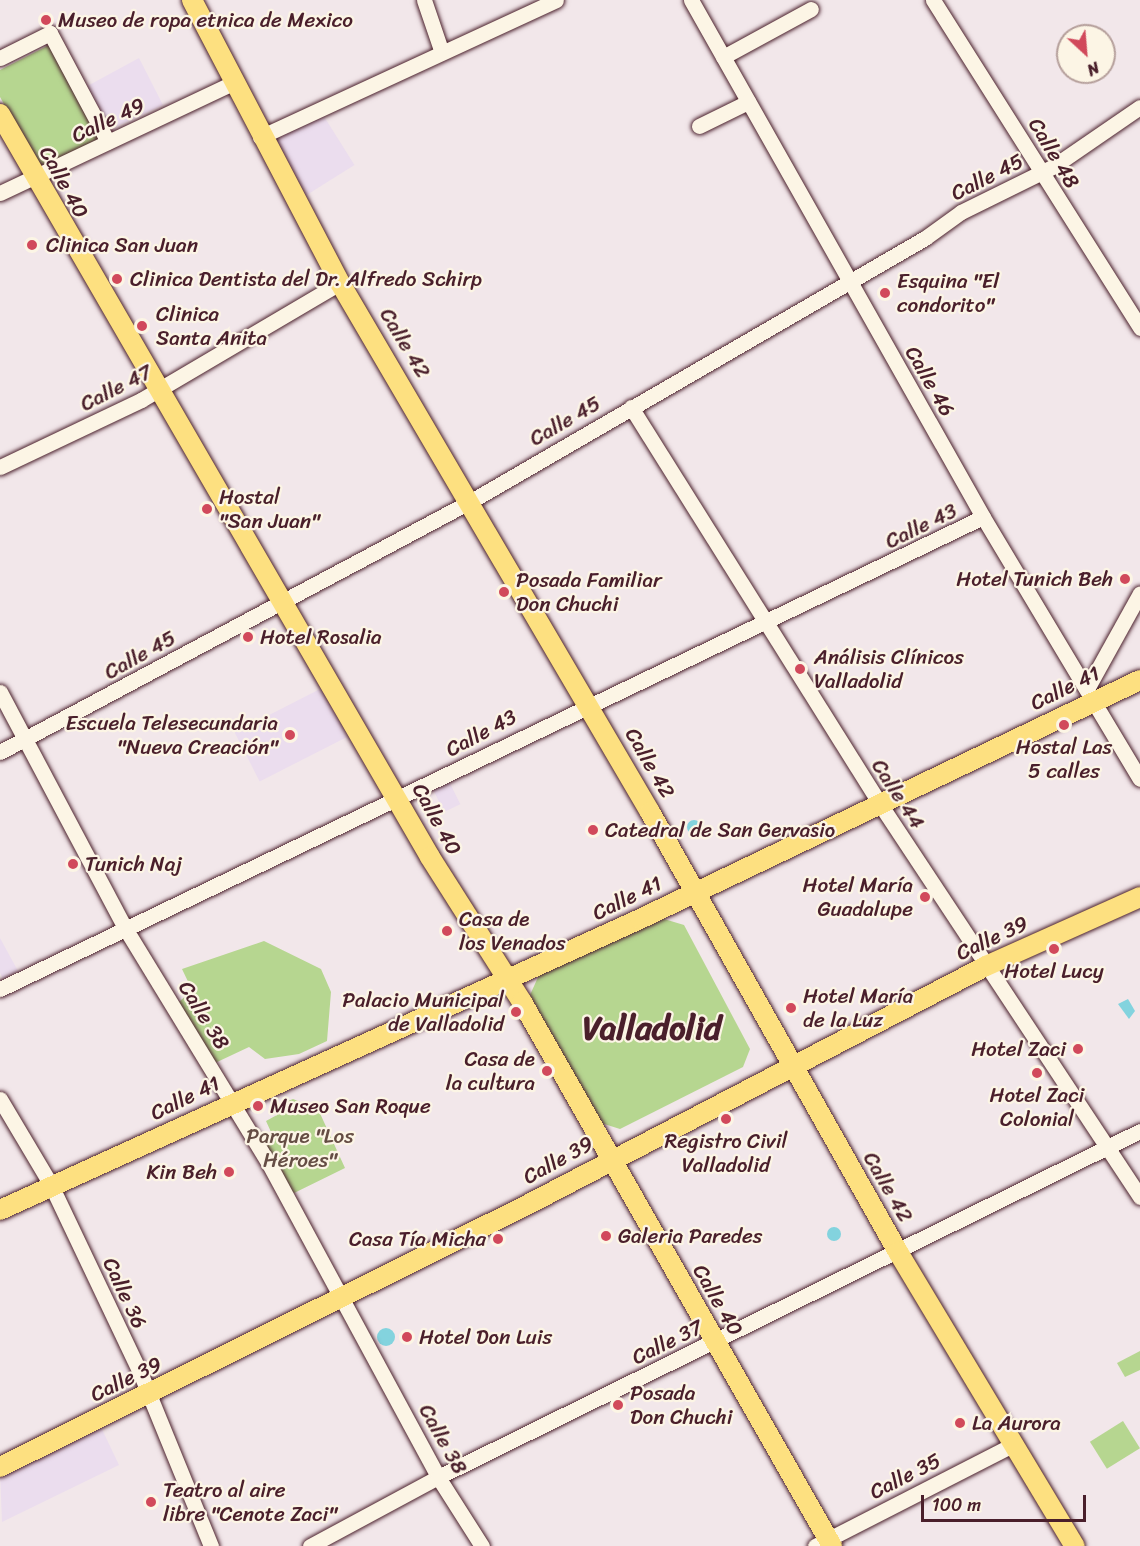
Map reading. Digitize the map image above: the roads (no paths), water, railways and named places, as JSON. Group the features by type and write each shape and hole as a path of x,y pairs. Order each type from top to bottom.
{"main road":[{"name":"Calle 42","path":"192,0 260,137 340,283 471,501 588,703 898,1252 1075,1546"},
{"name":"Calle 40","path":"0,114 33,178 157,391 506,979 608,1160 715,1342 825,1544"},
{"name":"Calle 41","path":"0,1210 693,892 1091,693 1140,680"},
{"name":"Calle 39","path":"0,1467 149,1394 986,966 1140,897"}],"street":[{"path":"424,0 441,50"},
{"path":"260,137 441,50 556,0"},
{"name":"Calle 46","path":"691,0 983,517 1091,693 1140,779"},
{"name":"Calle 48","path":"933,0 1140,328"},
{"path":"723,57 811,9"},
{"path":"0,58 50,33 108,142"},
{"name":"Calle 49","path":"0,194 233,83"},
{"path":"699,126 748,102"},
{"name":"Calle 45","path":"0,752 280,600 471,501 848,279 1041,172 1140,106"},
{"name":"Calle 47","path":"0,467 157,391 340,283"},
{"name":"Calle 44","path":"631,407 878,801 986,966 1109,1146 1140,1197"},
{"name":"Calle 43","path":"0,989 399,799 588,703 766,625 983,517"},
{"path":"1091,693 1140,593"},
{"name":"Calle 38","path":"0,692 27,739 125,928 232,1102 342,1295 438,1477 482,1546"},
{"name":"Calle 36","path":"0,1099 51,1185 149,1394 211,1546"},
{"name":"Calle 37","path":"310,1546 438,1477 1140,1131"},
{"name":"Calle 35","path":"825,1544 1014,1444"}],"water":[{"path":"691,820 697,820 701,827 697,834 691,834 687,830 687,824"},
{"path":"1128,999 1135,1011 1129,1019 1118,1004"},
{"path":"831,1227 837,1227 841,1234 837,1241 831,1241 827,1237 827,1231"},
{"path":"386,1328 392,1331 395,1337 392,1343 386,1346 380,1343 377,1337 380,1331"}],"place":[{"name":"Museo de ropa etnica de Mexico","path":"46,20"},
{"name":"Clinica San Juan","path":"32,245"},
{"name":"Clinica Dentista del Dr. Alfredo Schirp","path":"117,279"},
{"name":"Esquina \"El condorito\"","path":"885,293"},
{"name":"Clinica Santa Anita","path":"142,326"},
{"name":"Hostal \"San Juan\"","path":"207,509"},
{"name":"Hotel Tunich Beh","path":"1125,579"},
{"name":"Posada Familiar Don Chuchi","path":"504,592"},
{"name":"Hotel Rosalia","path":"248,637"},
{"name":"Análisis Clínicos Valladolid","path":"800,669"},
{"name":"Hostal Las 5 calles","path":"1064,725"},
{"name":"Escuela Telesecundaria \"Nueva Creación\"","path":"290,735"},
{"name":"Catedral de San Gervasio","path":"593,830"},
{"name":"Tunich Naj","path":"73,864"},
{"name":"Hotel María Guadalupe","path":"925,897"},
{"name":"Casa de los Venados","path":"447,931"},
{"name":"Hotel Lucy","path":"1054,949"},
{"name":"Hotel María de la Luz","path":"791,1008"},
{"name":"Palacio Municipal de Valladolid","path":"516,1012"},
{"name":"Hotel Zaci","path":"1078,1049"},
{"name":"Casa de la cultura","path":"547,1071"},
{"name":"Hotel Zaci Colonial","path":"1037,1073"},
{"name":"Museo San Roque","path":"258,1106"},
{"name":"Registro Civil Valladolid","path":"726,1119"},
{"name":"Kin Beh","path":"229,1172"},
{"name":"Galeria Paredes","path":"606,1236"},
{"name":"Casa Tía Micha","path":"498,1239"},
{"name":"Hotel Don Luis","path":"407,1337"},
{"name":"Posada Don Chuchi","path":"618,1405"},
{"name":"La Aurora","path":"960,1423"},
{"name":"Teatro al aire libre \"Cenote Zaci\"","path":"151,1502"}],"district":[{"name":"Valladolid","path":"652,1029"}],"park label":[{"name":"Parque \"Los Héroes\"","path":"300,1148"}]}
